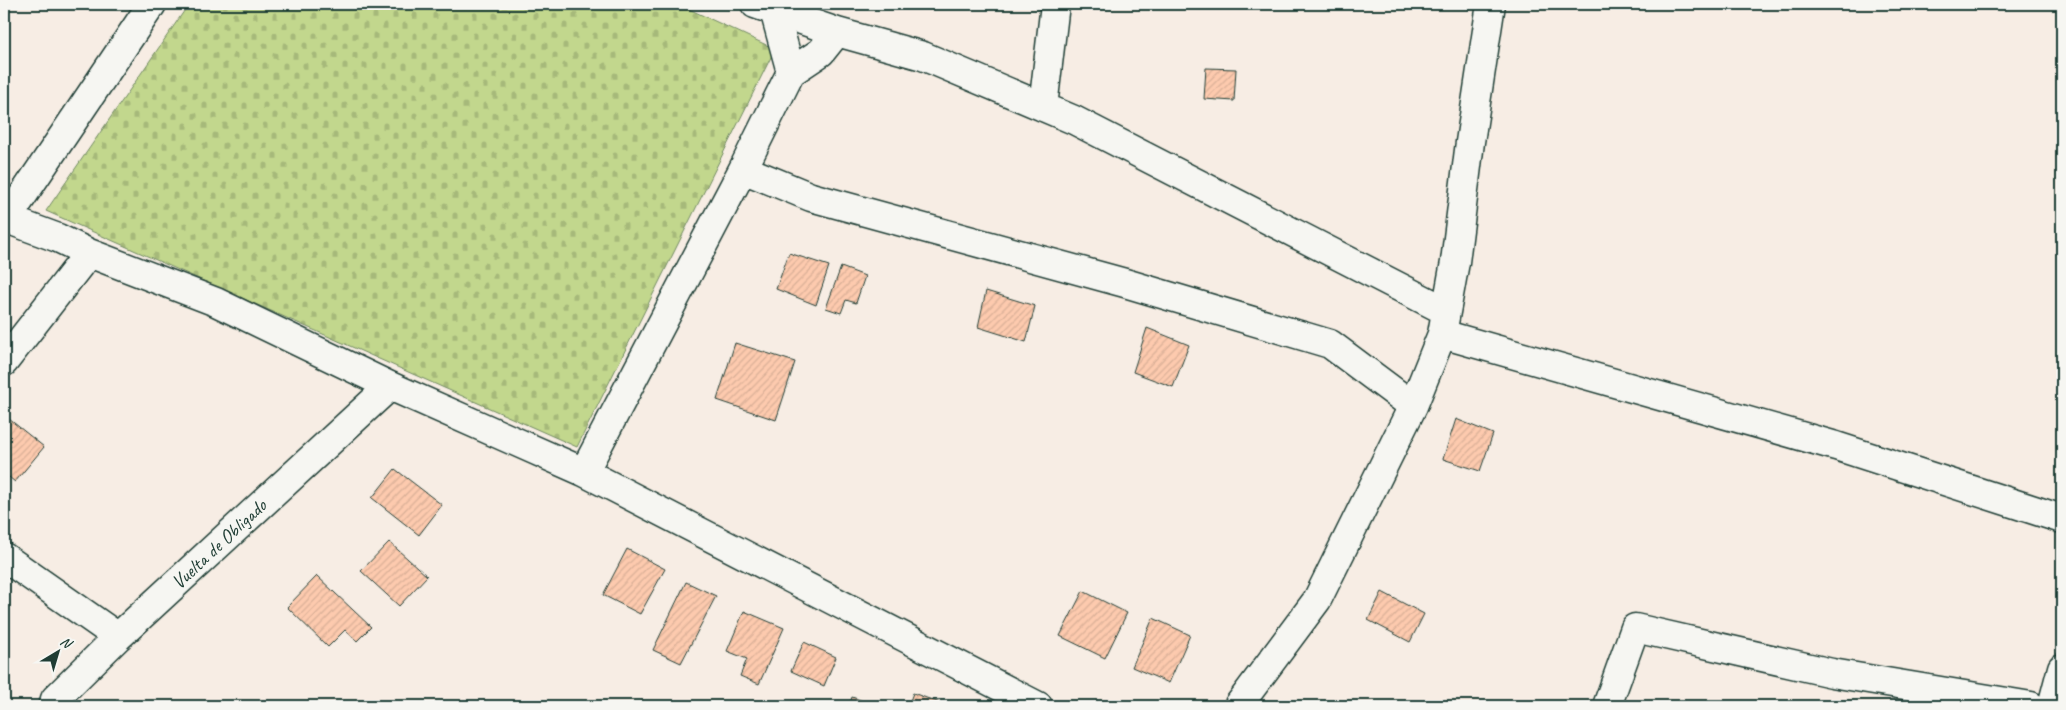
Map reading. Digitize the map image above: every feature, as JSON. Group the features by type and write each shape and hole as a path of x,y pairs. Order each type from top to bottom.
{"street":[{"path":"152,4 5,219 58,238 89,253 216,302 390,386 584,472 1038,706"},
{"path":"1043,107 1055,4"},
{"path":"1238,706 1317,600 1413,406 1444,323 1455,262 1470,142 1491,4"},
{"path":"764,7 837,32 923,56 1074,120 1444,323 2062,519"},
{"path":"764,7 791,72"},
{"path":"584,472 791,72 821,52 837,32"},
{"path":"742,169 811,197 1125,283 1330,344 1413,406"},
{"path":"4,362 89,253"},
{"name":"Vuelta de Obligado","path":"53,706 56,699 118,637 390,386"},
{"path":"4,558 118,637"},
{"path":"1607,706 1635,628 1832,674 2031,706"},
{"path":"2052,706 2062,668"}],"green space":[{"path":"189,4 678,4 775,49 577,447 46,211"}],"building":[{"path":"1206,68 1236,69 1234,101 1204,99"},
{"path":"789,253 829,266 816,305 776,289"},
{"path":"841,267 865,276 856,303 846,300 841,313 826,308"},
{"path":"986,291 1035,306 1026,342 978,327"},
{"path":"1147,328 1189,345 1173,387 1133,372"},
{"path":"735,343 795,362 776,420 717,400"},
{"path":"4,415 44,447 15,482 4,473"},
{"path":"1456,419 1493,434 1480,471 1443,459"},
{"path":"395,469 442,505 419,535 372,498"},
{"path":"389,542 427,576 399,606 361,571"},
{"path":"627,549 665,569 640,614 603,595"},
{"path":"317,576 371,627 357,641 345,630 328,647 287,607"},
{"path":"686,582 716,596 681,663 653,650"},
{"path":"1083,591 1127,613 1105,658 1060,636"},
{"path":"1382,592 1424,614 1410,642 1368,620"},
{"path":"744,611 784,628 759,684 740,676 747,659 727,651"},
{"path":"1153,618 1190,635 1169,683 1132,667"},
{"path":"804,642 836,657 824,686 791,671"},
{"path":"913,693 948,706 908,706"},
{"path":"852,697 877,706 849,706"}]}
